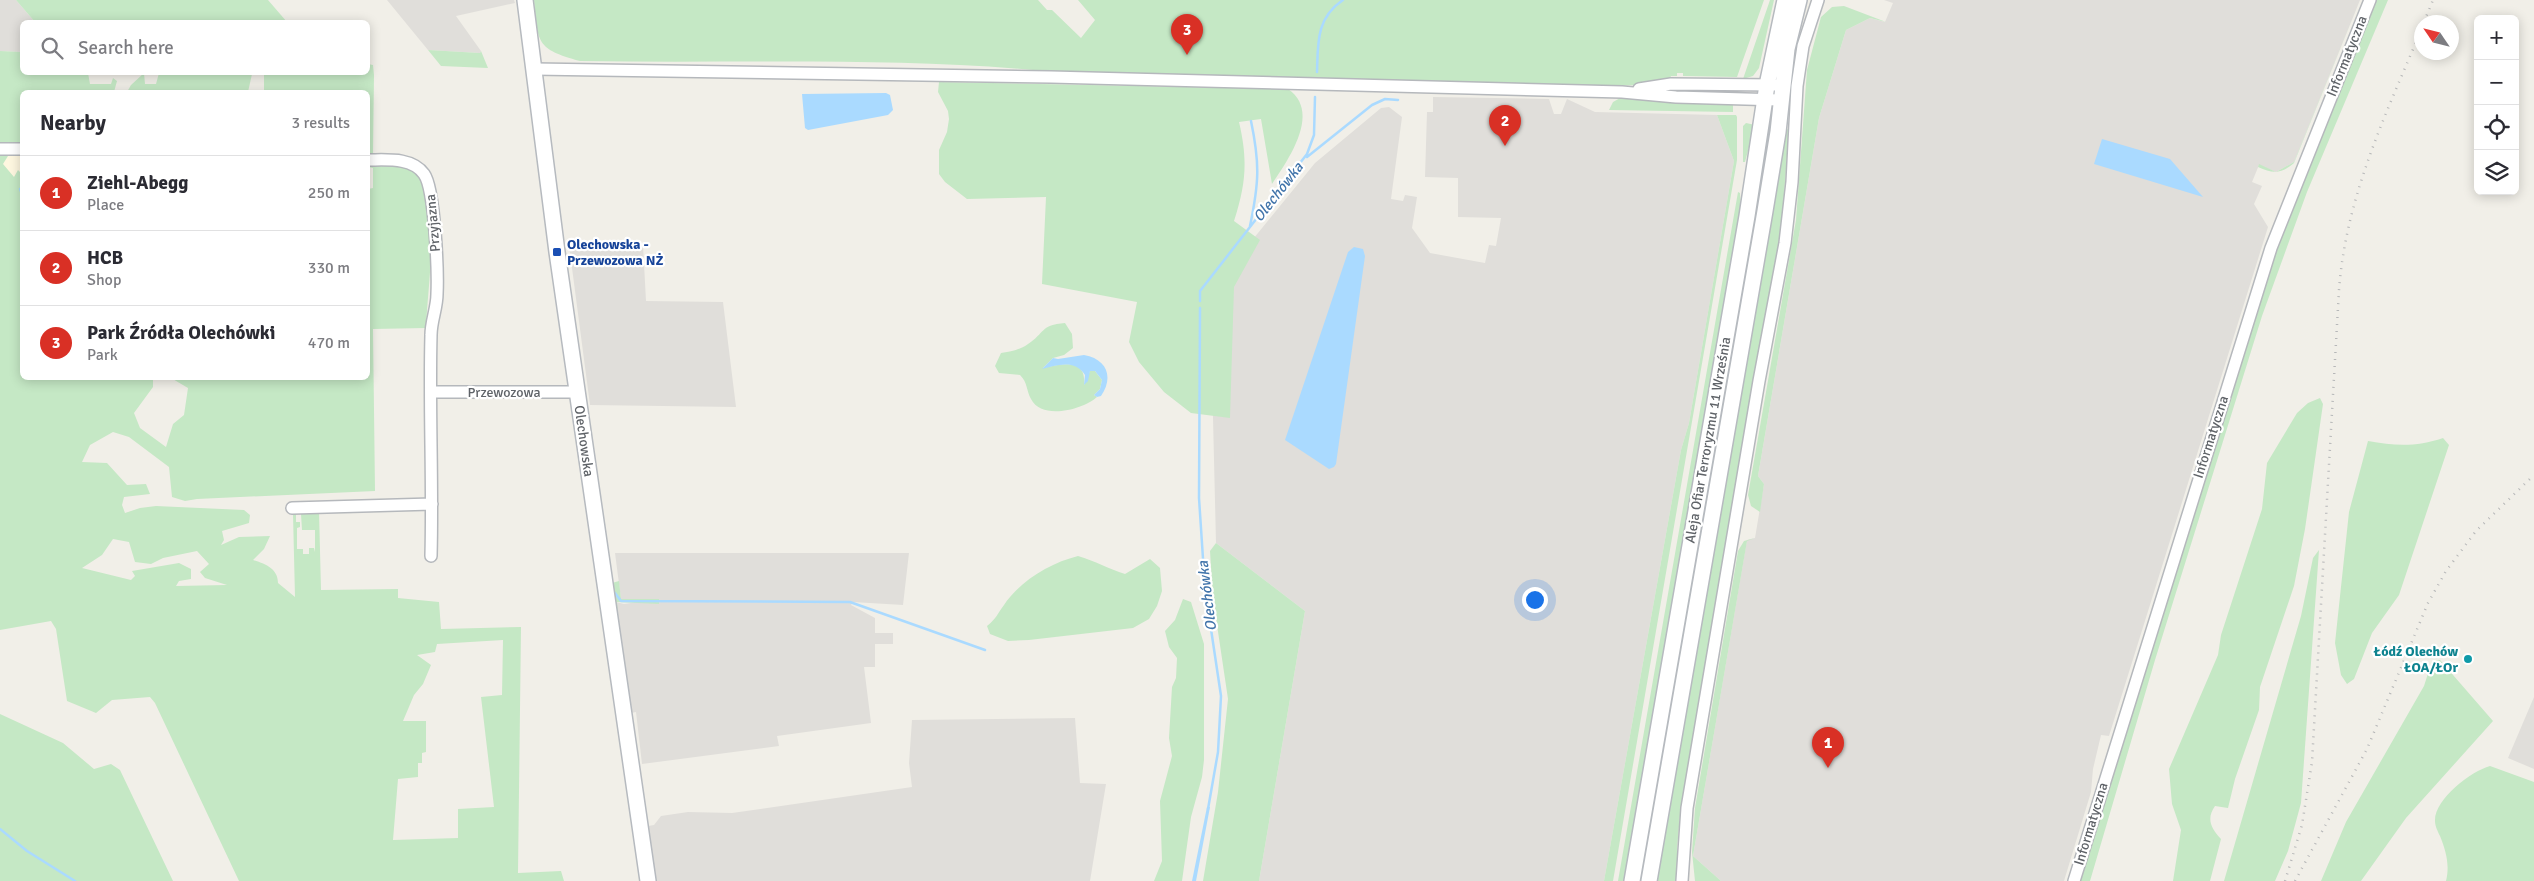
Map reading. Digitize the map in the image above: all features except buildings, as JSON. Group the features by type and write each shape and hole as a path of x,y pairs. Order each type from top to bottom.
{"street":[{"name":"Olechowska","path":"525,0 578,392 648,881"},
{"name":"Aleja Ofiar Terroryzmu 11 Września","path":"1632,881 1747,216 1765,92 1785,0"},
{"name":"Aleja Ofiar Terroryzmu 11 Września","path":"1649,881 1764,218 1782,93 1786,49 1799,0"},
{"path":"1682,881 1687,808 1759,381 1785,243 1792,182 1796,86 1803,46 1818,0"},
{"name":"Informatyczna","path":"2074,881 2283,212 2370,0"},
{"path":"534,69 1051,77 1622,92 1676,97 1765,92 1782,93"},
{"path":"0,149 20,150"},
{"name":"Przyjazna","path":"370,160 405,162 418,168 427,180 438,276 431,333 431,392"},
{"path":"431,392 431,556"},
{"name":"Przewozowa","path":"431,392 578,392"},
{"path":"292,508 432,504"},
{"path":"1683,862 1688,881"}],"shaded area":[{"path":"0,0 16,0 33,20 20,20 20,52 0,51"},
{"path":"387,0 514,0 515,3 456,16 481,51 480,53 428,50"},
{"path":"1884,0 2360,0 2294,162 2276,172 2259,165 2252,182 2262,186 2254,204 2268,227 2109,736 2101,735 2093,769 2091,792 2064,881 1721,881 1693,856 1747,540 1755,538 1764,484 1758,476 1819,118 1846,30 1870,18 1885,22 1893,3"},
{"path":"1433,97 1549,99 1554,114 1561,114 1567,99 1595,112 1717,115 1734,161 1689,423 1681,450 1604,881 1259,881 1305,611 1216,543 1210,292 1315,163 1381,108 1389,107 1402,117 1391,199 1403,201 1405,195 1417,197 1412,228 1430,253 1485,263 1489,245 1496,246 1501,218 1458,217 1458,178 1425,177 1427,112 1433,112"},
{"path":"0,156 20,156 20,204 0,168"},
{"path":"569,245 643,245 646,301 723,302 736,407 590,405"},
{"path":"615,553 909,553 903,605 853,602 851,605 875,618 875,633 893,633 893,644 875,644 875,667 864,667 871,723 777,736 779,746 642,764 636,712 631,713 616,602 624,604 659,599 621,599"},
{"path":"2534,697 2534,769 2508,758"},
{"path":"1075,718 1080,783 1106,784 1090,881 656,881 648,826 654,825 661,816 688,812 732,813 912,787 909,763 912,720"}],"green space":[{"path":"16,0 268,0 285,20 33,20"},
{"path":"534,0 1038,0 1047,10 1052,10 1081,38 1095,20 1078,0 1764,0 1737,77 1683,76 1683,73 1677,73 1677,76 1671,76 1670,79 1637,85 1612,86 1055,72 996,67 877,62 580,61 547,48 542,42 537,26"},
{"path":"1770,0 1774,0 1759,68 1753,76 1743,79"},
{"path":"2360,0 2294,163 2276,172 2294,162"},
{"path":"2375,0 2388,0 2307,192 2262,316 2155,660 2090,881 2078,881 2279,238"},
{"path":"1844,6 1886,22 1870,18 1846,30 1819,118 1758,476 1764,484 1760,512 1751,506 1748,495 1796,220 1807,70 1821,17 1832,7"},
{"path":"428,50 480,53 481,51 488,68 441,66"},
{"path":"0,51 20,52 20,75 88,75 90,84 111,84 113,78 117,81 115,90 20,90 20,144 0,143"},
{"path":"370,64 373,65 373,156 370,156 370,90 264,90 264,75 370,75"},
{"path":"142,75 144,75 145,84 156,84 158,75 252,75 248,90 128,90"},
{"path":"939,82 1288,89 1298,99 1302,110 1299,136 1272,184 1261,119 1239,122 1245,160 1241,195 1234,221 1260,240 1234,287 1230,418 1191,413 1164,392 1139,362 1129,342 1137,302 1042,284 1046,197 967,199 945,182 939,174 939,150 947,132 949,119 948,111 938,92"},
{"path":"1622,97 1733,103 1733,112 1609,110 1613,102"},
{"path":"1717,115 1736,115 1737,117 1737,160 1613,881 1604,881 1681,450 1689,423 1734,161"},
{"path":"1746,123 1755,125 1745,162 1743,162 1743,126"},
{"path":"1766,126 1769,127 1749,268 1644,881 1639,881"},
{"path":"1789,129 1781,235 1680,815 1677,849 1679,881 1655,881 1784,130"},
{"path":"0,156 8,156 3,164 14,177 18,170 20,172 20,380 153,380 153,387 134,413 140,428 166,447 173,424 184,415 188,388 174,380 370,380 370,189 373,188 373,168 370,167 370,162 397,163 419,173 429,209 431,229 426,328 373,329 375,491 185,501 172,497 169,467 129,437 113,432 90,445 82,462 107,463 127,485 146,484 150,494 124,497 122,505 125,513 140,508 156,506 244,510 250,515 249,523 222,531 224,540 221,545 239,537 270,536 264,549 253,560 262,563 274,571 278,583 295,597 293,514 296,514 296,522 300,522 300,527 297,528 297,549 303,549 303,554 309,554 309,548 314,548 315,552 315,530 302,530 301,514 319,511 321,590 398,589 398,598 439,602 441,629 521,627 518,873 561,871 564,881 239,881 155,703 150,697 112,700 96,713 67,701 56,629 51,621 0,630","holes":["113,539 129,542 135,562 151,564 163,558 197,551 209,564 200,572 205,578 227,585 176,586 179,581 191,579 191,569 179,563 132,571 135,576 131,580 82,568 102,555","503,640 502,695 481,697 494,807 458,809 458,838 393,840 398,779 418,777 418,763 422,763 422,753 426,752 426,721 403,721 414,695 423,684 431,665 417,655 435,652 437,644"]},
{"path":"2259,164 2275,172 2258,167"},
{"path":"1738,192 1740,193 1741,208 1626,881 1618,881"},
{"path":"1065,323 1072,334 1073,348 1064,355 1053,358 1043,368 1065,364 1077,366 1084,376 1084,385 1090,371 1095,371 1102,380 1100,389 1094,395 1097,397 1073,409 1063,411 1044,410 1036,406 1031,399 1020,375 999,373 995,366 1001,353 1022,348 1047,328"},
{"path":"2320,398 2323,404 2305,529 2294,586 2260,687 2259,710 2235,779 2228,808 2215,806 2212,811 2210,819 2212,827 2221,839 2210,881 2173,881 2181,830 2172,804 2169,769 2218,655 2221,635 2262,509 2267,463 2297,413 2308,403"},
{"path":"2443,438 2449,445 2399,595 2372,633 2354,679 2347,684 2341,675 2335,643 2349,512 2368,441 2406,445"},
{"path":"1755,538 1747,541 1693,856 1721,881 1695,881 1692,852 1695,808 1738,551 1744,541"},
{"path":"1216,543 1305,611 1259,881 1203,881 1218,792 1228,699 1213,598 1210,551"},
{"path":"2319,550 2301,803 2288,851 2275,881 2224,881 2301,616 2313,558"},
{"path":"1078,556 1125,574 1150,559 1160,568 1162,591 1157,606 1149,619 1133,628 1029,640 1008,641 990,634 987,626 1018,588 1046,568"},
{"path":"619,581 621,599 659,599 659,604 617,602 618,614 616,614 612,583"},
{"path":"1183,599 1191,602 1204,644 1204,760 1202,777 1191,817 1182,881 1154,881 1162,861 1160,801 1172,756 1169,738 1172,687 1176,678 1177,658 1169,647 1165,631 1175,620"},
{"path":"2440,660 2493,721 2406,818 2361,881 2321,881 2346,822 2424,686 2432,661"},
{"path":"0,714 63,743 94,769 111,764 120,770 173,881 0,881"},
{"path":"2490,766 2534,782 2534,881 2446,881 2447,858 2435,821 2436,813 2440,804 2464,780"}],"water":[{"path":"886,93 890,95 893,110 888,115 808,130 805,128 802,94"},
{"path":"2102,139 2170,159 2203,197 2094,164"},
{"path":"1354,247 1363,249 1365,256 1336,464 1329,469 1285,440 1348,252"},
{"path":"1084,355 1098,360 1106,370 1107,382 1101,396 1097,397 1094,395 1100,389 1102,380 1095,371 1090,371 1088,381 1084,385 1085,375 1081,370 1071,365 1065,364 1042,369 1053,358"},
{"path":"1207,807 1210,807 1196,881 1192,881"}],"waterway":[{"name":"Olechówka","path":"1317,72 1320,32 1323,23 1334,7 1343,0"},
{"name":"Olechówka","path":"1200,301 1200,291 1307,154 1314,135 1315,97"},
{"path":"1307,157 1372,105 1385,99 1398,100"},
{"path":"1250,226 1257,185 1256,150 1251,121"},
{"name":"Olechówka","path":"1200,308 1199,498 1205,589 1221,696 1218,752 1208,809"},
{"path":"615,593 621,601 850,602 985,650"},
{"path":"0,829 27,851 75,881"}],"railway":[{"path":"2427,15 2433,0"},
{"path":"2285,881 2302,825 2312,762 2339,290 2343,255 2359,188 2382,124 2414,47"},
{"path":"2295,881 2367,749 2428,603 2446,571 2476,531 2534,475"}],"place":[{"name":"Park Źródła Olechówki","path":"1187,55"},
{"name":"HCB","path":"1505,146"},
{"name":"Olechowska - Przewozowa NŻ","path":"557,252"},
{"name":"Łódź Olechów ŁOA/ŁOr","path":"2468,659"},
{"name":"Ziehl-Abegg","path":"1828,768"}]}
